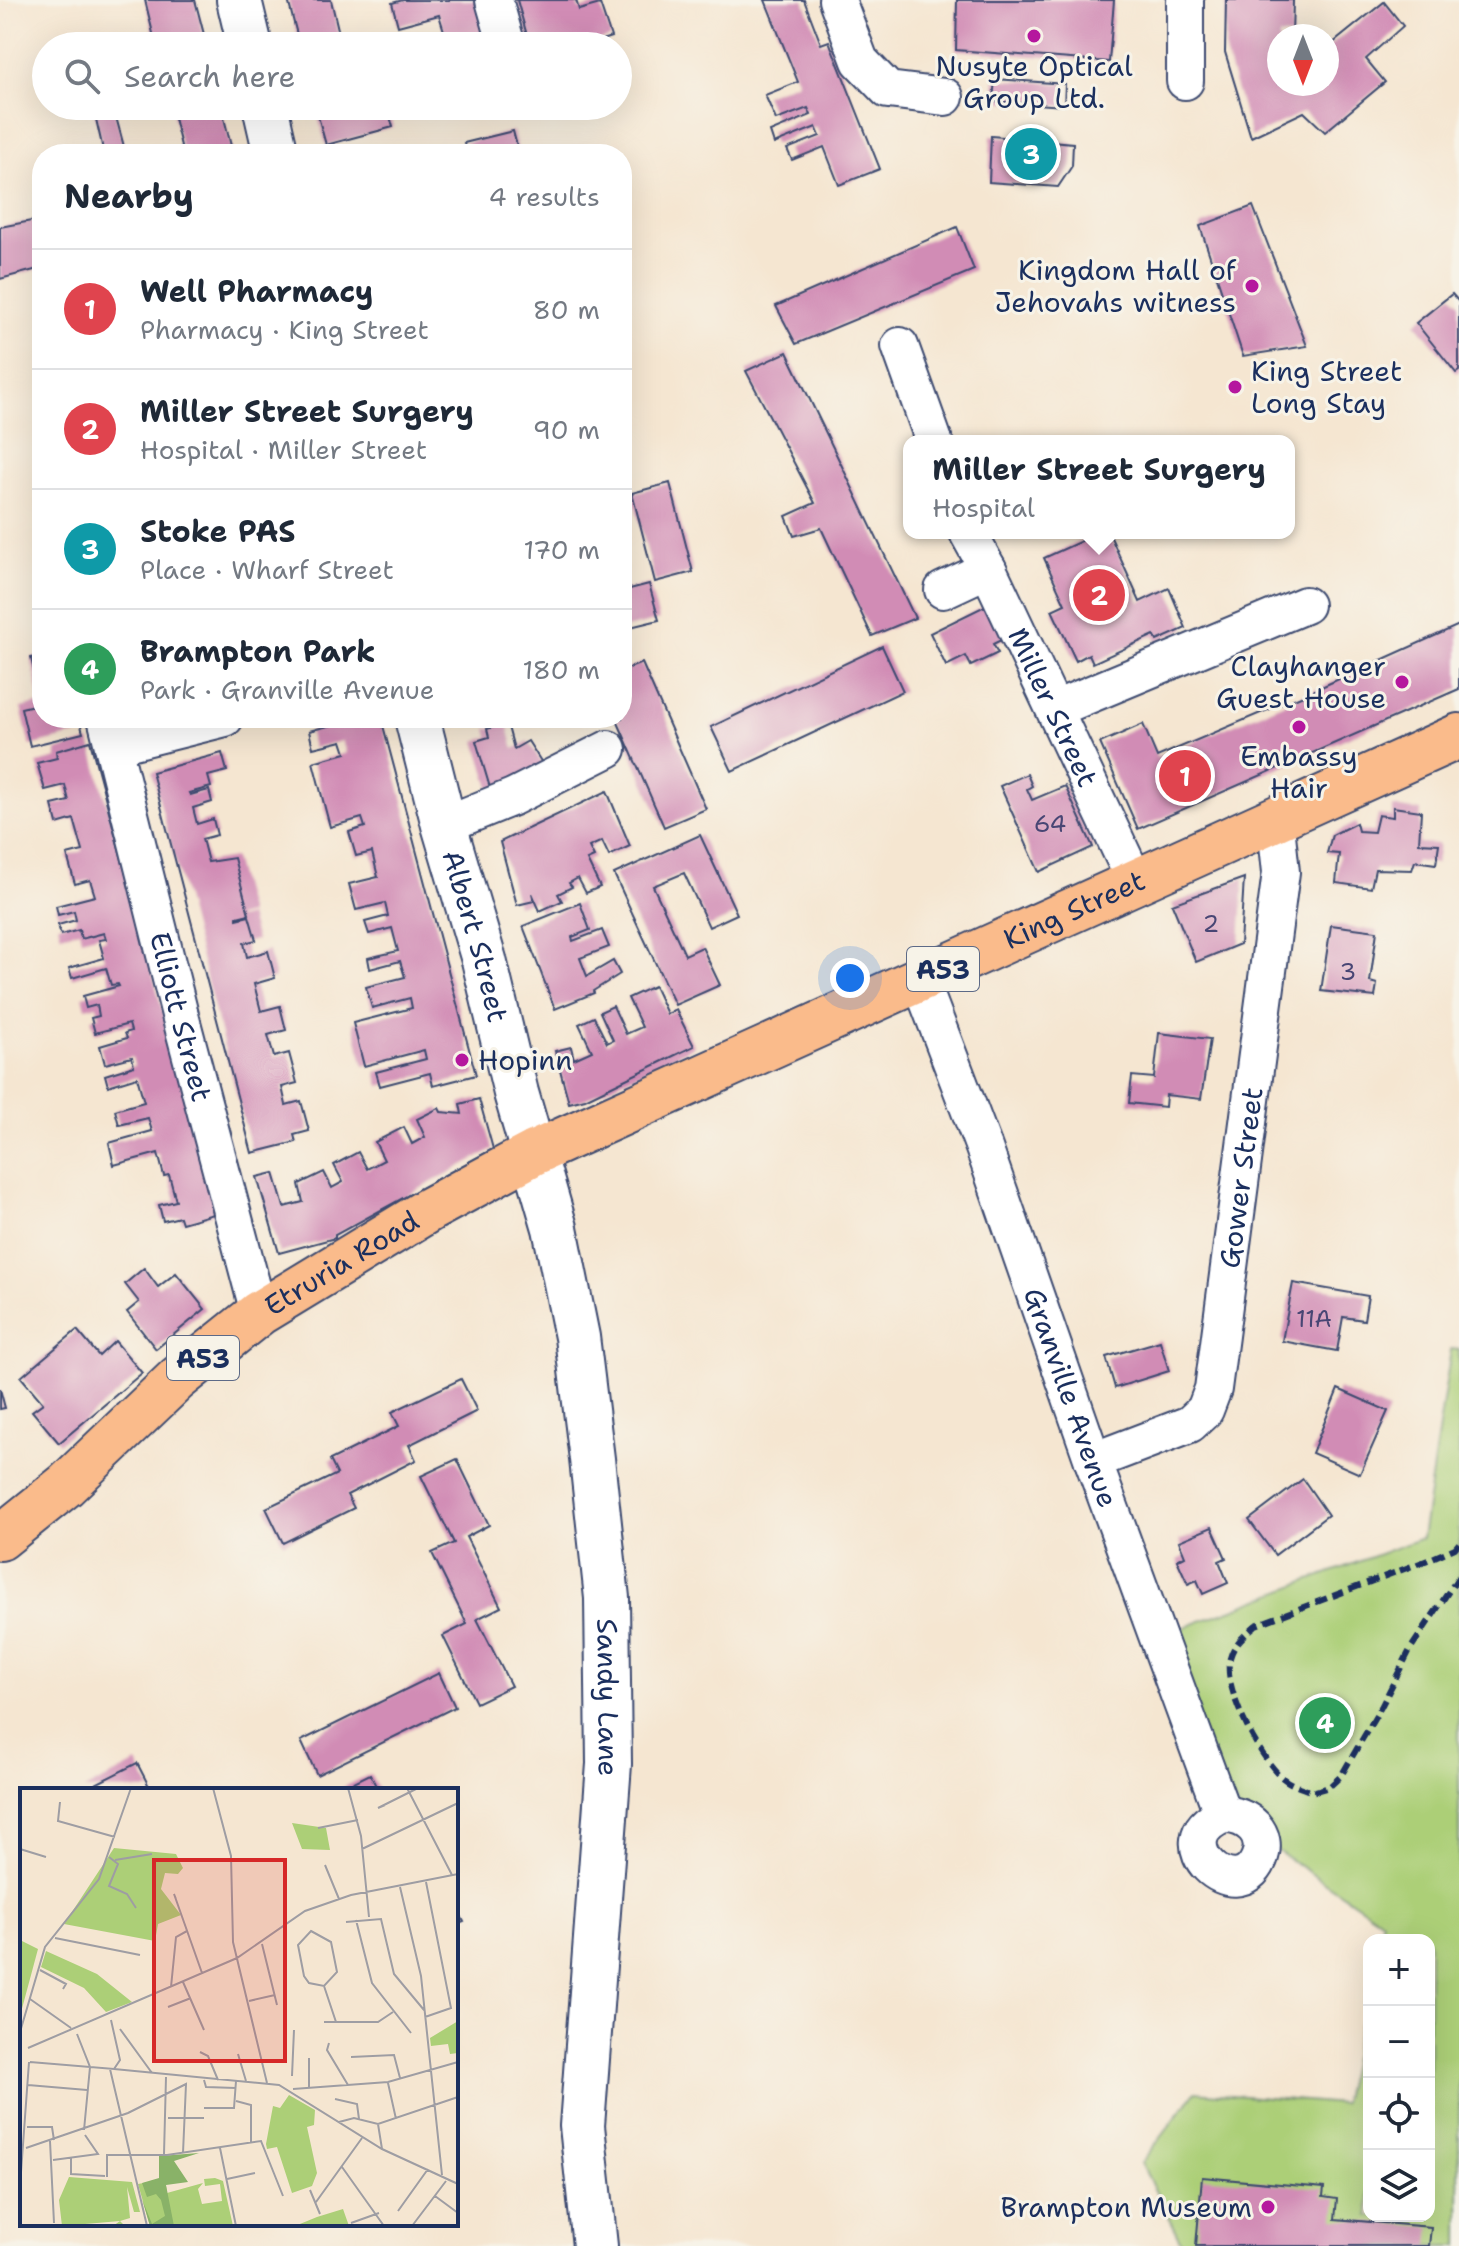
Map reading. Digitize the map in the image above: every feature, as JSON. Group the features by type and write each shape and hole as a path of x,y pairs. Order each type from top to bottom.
{"highway":[{"name":"King Street","path":"430,1209 534,1153 1459,736"},
{"name":"Etruria Road","path":"0,1538 66,1485 177,1379 259,1313 430,1209"}],"street":[{"path":"239,0 247,32"},
{"path":"494,0 503,32"},
{"path":"837,0 860,61 888,90 945,97"},
{"path":"1185,0 1185,81"},
{"path":"268,120 274,144"},
{"path":"900,346 932,435"},
{"name":"Miller Street","path":"971,539 1135,881"},
{"path":"943,590 988,569"},
{"path":"1055,709 1305,605"},
{"path":"110,732 143,728"},
{"name":"Albert Street","path":"420,728 534,1153"},
{"name":"Elliott Street","path":"110,732 180,1015 259,1313"},
{"path":"444,825 513,797 608,749"},
{"name":"Gower Street","path":"1093,1461 1190,1424 1205,1410 1213,1389 1281,872 1277,835 1269,822"},
{"name":"Granville Avenue","path":"920,980 984,1148 1093,1461 1223,1815"},
{"name":"Sandy Lane","path":"534,1153 555,1228 577,1337 607,1598 609,1764 582,2126 595,2246"}],"green space":[{"path":"1451,1349 1459,1350 1459,2246 1183,2246 1141,2163 1195,2092 1342,2104 1363,2010 1363,2222 1435,2222 1435,1934 1380,1934 1382,1921 1261,1840 1241,1817 1158,1637 1422,1538"}],"building":[{"path":"145,0 195,0 203,32 153,32"},
{"path":"288,0 331,0 339,32 296,32"},
{"path":"403,0 478,0 486,32 440,32 444,31 439,15 398,26 392,3"},
{"path":"517,0 576,0 579,10 600,4 609,32 526,32"},
{"path":"765,0 804,0 821,44 829,41 880,169 839,185 824,147 792,160 787,149 820,136 816,127 774,144 770,132 811,115 808,108 776,120 765,95 798,82"},
{"name":"Nusyte Optical Group Ltd.","path":"957,0 1114,0 1109,62 956,50"},
{"path":"1226,0 1293,0 1292,24 1267,24 1267,96 1339,96 1339,38 1384,2 1403,26 1366,59 1385,82 1325,132 1304,112 1251,137 1225,52"},
{"path":"995,79 1065,84 1064,106 993,101"},
{"path":"96,120 117,120 123,144 102,144"},
{"path":"174,120 224,120 230,144 180,144"},
{"path":"319,120 391,120 393,127 326,144"},
{"path":"513,131 516,144 464,144"},
{"path":"991,136 1073,143 1072,166 1058,187 989,182"},
{"name":"Kingdom Hall of Jehovahs witness","path":"1253,206 1307,346 1243,356 1200,226"},
{"path":"32,221 32,271 0,279 0,227"},
{"path":"957,227 974,270 796,344 776,306"},
{"path":"1452,294 1459,302 1459,371 1456,373 1416,323"},
{"path":"787,352 915,618 872,636 821,528 794,536 786,516 815,503 746,371"},
{"path":"670,483 693,572 655,582 632,493"},
{"path":"1086,539 1112,539 1140,602 1169,588 1186,628 1157,641 1154,635 1093,663 1089,654 1076,661 1052,610 1065,604 1044,558"},
{"path":"649,584 659,620 632,627 632,588"},
{"path":"993,602 1009,636 993,644 998,653 971,666 966,656 946,666 930,633"},
{"path":"1459,625 1459,689 1138,829 1100,743 1143,724 1157,757"},
{"path":"882,646 903,691 732,771 711,727"},
{"path":"642,663 706,809 664,827 620,728 632,728 632,667"},
{"path":"32,705 32,728 82,728 83,733 30,746 21,708"},
{"path":"321,728 384,728 476,1075 433,1086 430,1073 380,1086 376,1072 426,1059 424,1050 364,1066 353,1023 412,1008 410,998 372,1008 366,987 405,977 400,961 370,969 368,958 398,951 392,928 369,934 365,922 388,916 385,903 356,910 349,884 378,877 372,852 356,856 349,832 365,827 362,818 330,827 313,762 346,753 342,741 313,748 309,731"},
{"path":"508,728 514,749 528,741 544,766 491,791 476,741 489,737 487,729"},
{"path":"90,741 217,1213 182,1223 180,1217 163,1221 159,1205 176,1201 169,1175 164,1176 158,1153 114,1165 109,1143 152,1131 148,1118 119,1125 115,1110 144,1102 137,1077 108,1086 105,1075 134,1066 132,1057 105,1064 100,1046 127,1038 125,1033 131,1031 129,1024 95,1033 91,1018 99,1016 97,1005 86,1008 83,996 119,986 111,985 106,968 72,978 69,968 104,958 99,940 106,939 104,933 81,939 79,930 61,935 58,925 76,920 74,911 58,915 56,906 95,896 90,880 75,884 67,855 83,851 74,819 57,824 52,805 69,801 65,785 45,790 37,763 57,758 56,751"},
{"path":"222,753 227,771 208,776 211,787 189,793 209,790 212,802 193,808 197,824 213,819 217,835 202,839 208,862 234,858 249,914 237,919 249,916 256,940 244,943 247,957 268,951 275,978 254,984 261,1011 280,1006 286,1030 268,1035 274,1057 289,1053 297,1083 282,1087 286,1105 301,1101 309,1131 294,1135 296,1142 252,1153 152,772"},
{"path":"1027,774 1032,786 1027,789 1032,800 1065,786 1093,847 1039,872 1000,786"},
{"path":"607,791 630,846 609,856 602,841 589,847 594,857 587,860 600,887 586,893 578,878 569,883 572,887 558,894 562,901 540,911 532,893 534,901 517,905 500,842"},
{"path":"1393,807 1421,811 1419,843 1439,844 1436,864 1415,861 1412,870 1375,869 1371,888 1336,883 1339,854 1327,853 1332,835 1356,823 1358,831 1374,832 1378,815 1393,817"},
{"path":"700,835 737,914 709,927 684,873 653,886 685,955 702,947 720,985 675,1005 614,874"},
{"path":"1244,878 1240,944 1196,962 1172,904"},
{"path":"580,903 590,930 572,937 573,941 602,930 609,947 580,958 587,976 613,961 620,974 594,993 555,1009 523,926"},
{"path":"1331,925 1377,931 1370,982 1377,984 1375,997 1321,991"},
{"path":"654,986 667,1014 676,1010 694,1046 585,1099 569,1103 555,1051 571,1047 574,1059 592,1051 579,1024 594,1017 607,1043 613,1040 600,1012 613,1006 626,1034 642,1027 628,998"},
{"path":"1159,1033 1210,1039 1201,1099 1166,1095 1165,1107 1129,1103 1132,1076 1154,1078"},
{"path":"479,1099 493,1149 335,1235 335,1238 279,1253 257,1177 274,1173 284,1207 303,1202 299,1184 324,1172 332,1188 343,1182 334,1165 358,1152 367,1169 384,1160 375,1142 404,1127 412,1144 425,1137 417,1119 439,1108 441,1112 462,1114 460,1104"},
{"path":"144,1268 158,1287 176,1273 205,1309 156,1349 127,1312 139,1302 125,1284"},
{"path":"1293,1283 1368,1296 1364,1320 1343,1317 1337,1351 1282,1341"},
{"path":"77,1330 99,1356 115,1341 142,1373 59,1443 32,1411 43,1403 21,1377"},
{"path":"1160,1341 1169,1371 1115,1388 1106,1357"},
{"path":"461,1379 477,1411 409,1445 416,1460 347,1495 354,1508 283,1543 266,1508 337,1474 330,1460 399,1426 392,1412"},
{"path":"0,1389 5,1408 0,1409"},
{"path":"1338,1389 1388,1411 1360,1474 1312,1453"},
{"path":"457,1459 489,1525 466,1537 501,1607 477,1619 511,1686 476,1703 443,1636 467,1624 432,1553 454,1543 421,1476"},
{"path":"1303,1479 1328,1515 1275,1555 1249,1520"},
{"path":"1212,1527 1226,1558 1219,1561 1228,1583 1203,1594 1197,1580 1188,1584 1177,1560 1185,1556 1179,1541"},
{"path":"439,1673 455,1707 317,1775 301,1741"},
{"path":"137,1763 150,1788 88,1788"},
{"path":"370,1774 377,1788 342,1788"},
{"path":"458,1910 464,1922 458,1924"},
{"name":"Brampton Museum","path":"1202,2177 1324,2188 1323,2197 1337,2199 1335,2219 1431,2227 1429,2246 1196,2246"}],"railway":[{"path":"1459,1543 1455,1548 1428,1560 1256,1625 1237,1644 1230,1658 1231,1687 1254,1740 1284,1779 1312,1792 1329,1787 1341,1776 1411,1648 1459,1576"}],"place":[{"name":"Nusyte Optical Group Ltd.","path":"1034,36"},
{"name":"Stoke PAS","path":"1031,154"},
{"name":"Kingdom Hall of Jehovahs witness","path":"1252,286"},
{"name":"King Street Long Stay","path":"1235,387"},
{"name":"Miller Street Surgery","path":"1099,595"},
{"name":"Clayhanger Guest House","path":"1402,682"},
{"name":"Embassy Hair","path":"1299,727"},
{"name":"Well Pharmacy","path":"1185,776"},
{"name":"Hopinn","path":"462,1060"},
{"name":"Brampton Park","path":"1325,1723"},
{"name":"Brampton Museum","path":"1268,2207"}]}
